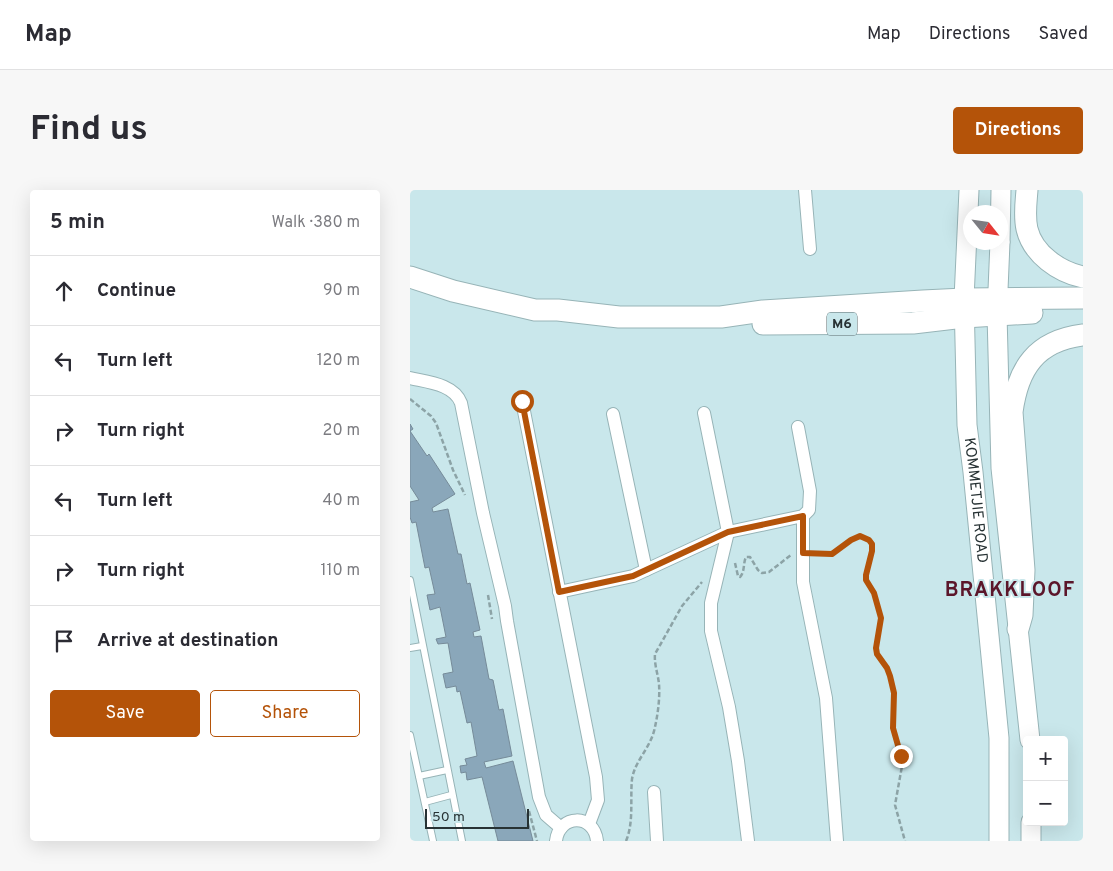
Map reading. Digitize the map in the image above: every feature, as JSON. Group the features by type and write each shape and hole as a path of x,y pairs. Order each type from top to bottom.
{"main road":[{"name":"KOMMETJIE ROAD","path":"968,190 964,308 967,425 974,472 999,738 999,841"},
{"name":"KOMMETJIE ROAD","path":"1001,190 1001,205"},
{"path":"1027,190 1027,230 1033,243 1041,255 1052,264 1073,275 1083,277"},
{"name":"KOMMETJIE ROAD","path":"1000,250 997,307 1001,468 1030,736"},
{"name":"M6","path":"410,264 470,285 558,310"},
{"name":"M6","path":"410,277 487,300 534,310 558,310 619,317 721,317 765,324 913,323 964,308 997,307 1083,298"},
{"name":"M6","path":"997,307 1083,312"},
{"path":"1018,629 1022,615 1024,570 1012,412 1016,388 1028,365 1046,347 1059,341 1083,335"},
{"path":"1031,826 1031,841"}],"street":[{"path":"805,190 810,249"},
{"path":"410,378 440,385 457,394 461,402 483,513 506,606 507,621 539,797 546,815 561,828"},
{"path":"522,401 598,790 596,806 590,824"},
{"path":"704,413 728,532 711,603 710,622 738,760 748,841"},
{"path":"613,414 646,570"},
{"path":"559,592 606,583 646,570 728,532 803,516 809,510 810,491 798,427"},
{"path":"803,516 804,588 826,698 837,841"},
{"path":"654,792 657,841"},
{"path":"556,841 561,828 574,820 590,824 596,834 597,841"}],"lane":[{"path":"410,580 451,795 462,841"},
{"path":"410,648 422,646"},
{"path":"410,735 433,841"},
{"path":"419,776 447,770"},
{"path":"425,802 451,795"}],"path":[{"path":"410,399 431,416 436,423 453,470 468,501"},
{"path":"722,556 732,560 740,577 743,572 744,561 748,556 762,573 769,572 792,554 832,554 851,540 860,536 869,540 872,544 866,580 874,593 881,618 876,648 877,654 887,668 894,693 893,728 902,766 895,805 905,841"},
{"path":"626,841 630,823 632,777 638,762 650,744 656,725 659,684 654,654 682,606 704,579"},
{"path":"486,586 494,626"},
{"path":"529,811 537,841"}],"building":[{"path":"410,431 427,456 429,454 455,494 432,508 433,512 448,509 458,554 461,554 467,584 470,583 480,630 473,632 474,637 481,636 489,679 493,680 499,710 503,709 512,756 484,762 486,768 513,761 533,841 498,841 482,777 467,780 466,772 461,773 460,766 467,765 465,759 477,756 471,722 467,723 460,691 457,692 456,686 446,688 443,674 453,672 448,643 438,644 436,639 446,637 440,607 430,610 427,595 435,594 429,567 425,568 416,522 412,523 410,517 410,502 419,500 410,486"}],"district":[{"name":"BRAKKLOOF","path":"1010,591"}],"route":[{"path":"522,401 559,592 633,576 728,532 803,516 803,553 832,554 856,537 864,536 869,540 872,544 872,551 866,580 874,593 881,618 876,648 879,659 887,668 894,693 893,728 901,756"}]}
